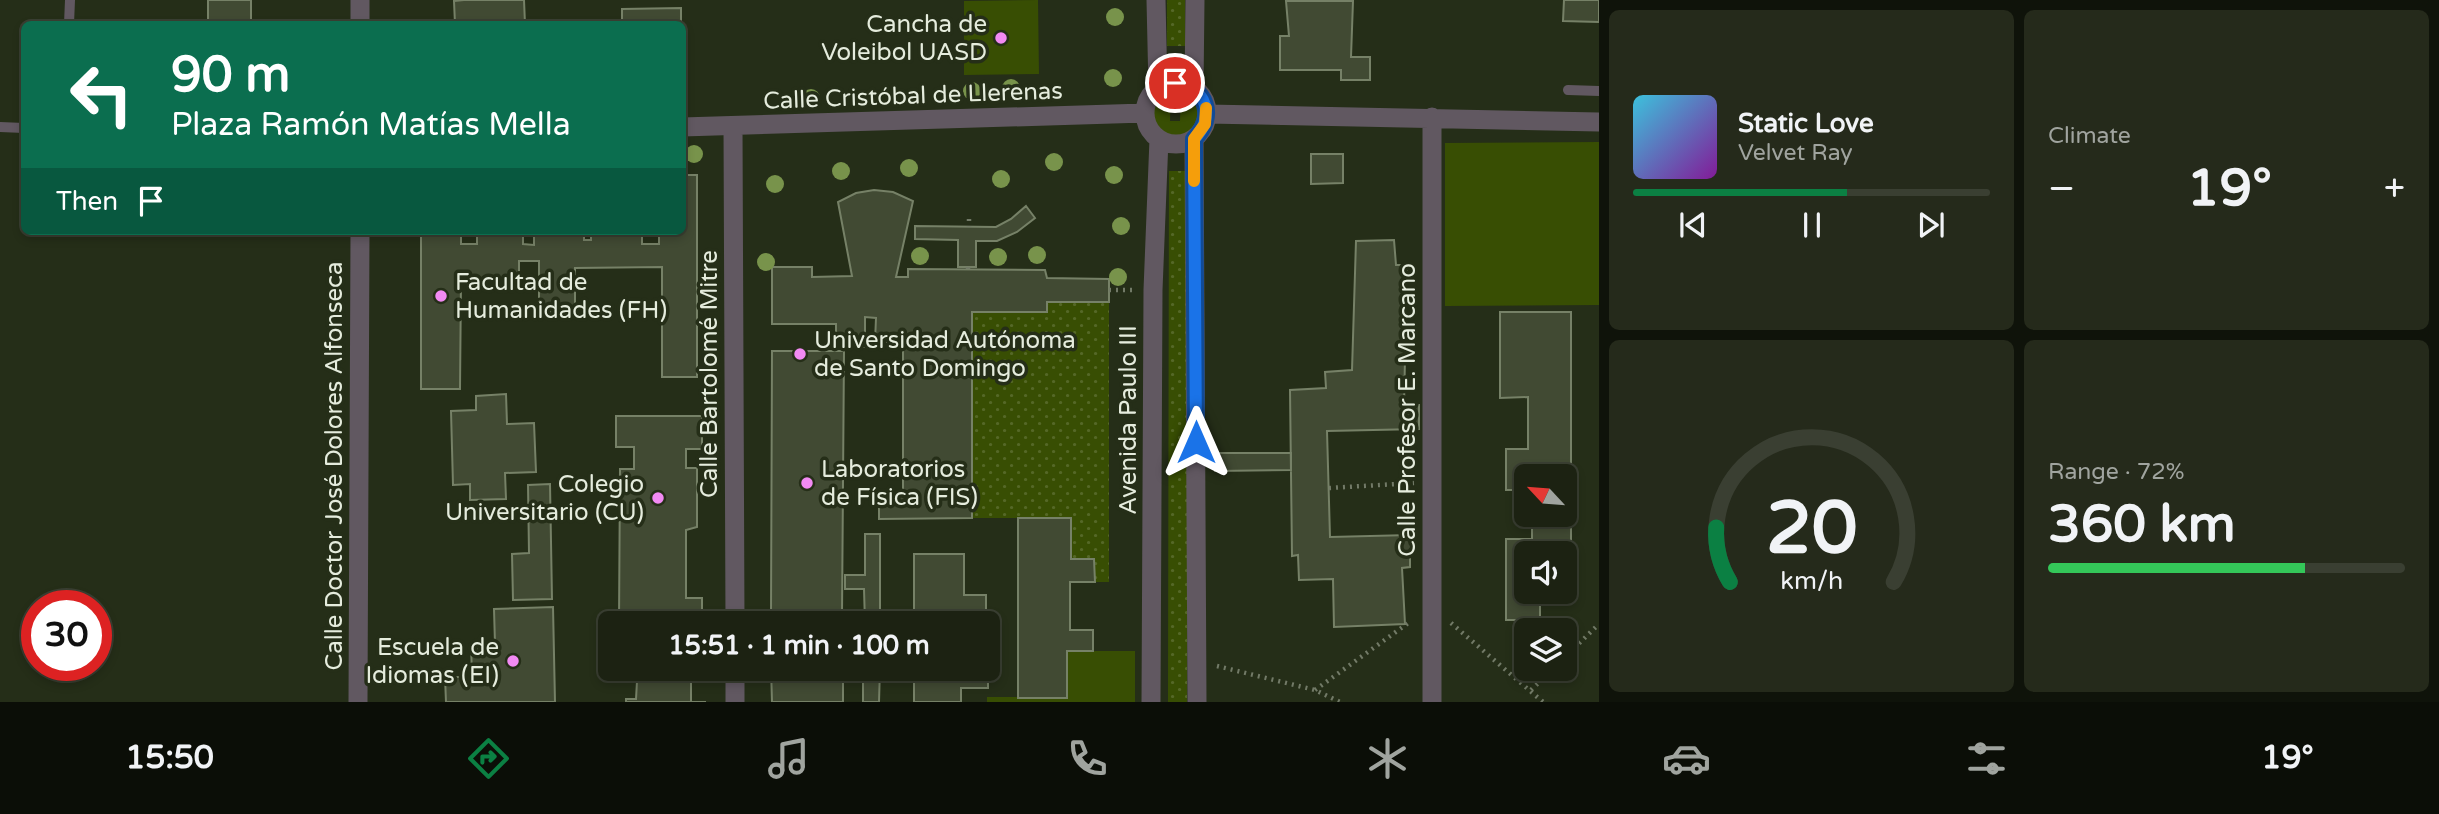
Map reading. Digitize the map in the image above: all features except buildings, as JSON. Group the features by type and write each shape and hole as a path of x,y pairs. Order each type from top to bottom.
{"street":[{"path":"360,0 360,21"},
{"path":"1156,0 1158,89"},
{"path":"1195,0 1194,88 1206,104 1207,114 1205,124 1194,139 1197,702"},
{"path":"1194,88 1175,83 1158,89 1151,96 1145,113 1149,128 1159,139 1176,144 1194,139"},
{"name":"Calle Cristóbal de Llerenas","path":"686,127 1145,113"},
{"path":"1207,114 1599,122"},
{"name":"Calle Profesor E. Marcano","path":"1432,117 1432,702"},
{"name":"Calle Bartolomé Mitre","path":"733,126 734,611"},
{"name":"Avenida Paulo III","path":"1151,702 1153,290 1159,139"},
{"name":"Calle Doctor José Dolores Alfonseca","path":"358,702 359,235"},
{"path":"735,681 735,702"}],"lane":[{"path":"69,21 70,0"},
{"path":"1568,90 1599,91"},
{"path":"0,127 21,128"}],"path":[{"path":"969,219 969,227"},
{"path":"1329,488 1432,482"},
{"path":"1315,690 1432,606 1542,702"},
{"path":"1577,645 1599,624"},
{"path":"1198,663 1234,668 1315,690 1340,702"},
{"path":"1531,690 1540,681"}],"green space":[{"name":"Cancha de Voleibol UASD","path":"1038,0 1039,74 964,75 964,1"},
{"path":"1167,0 1185,0 1185,46 1167,46"},
{"path":"1171,83 1170,121 1180,121 1181,83 1199,93 1206,111 1204,125 1195,135 1184,140 1170,141 1158,137 1150,127 1147,111 1149,102 1158,91"},
{"path":"1599,142 1599,305 1445,306 1445,143"},
{"path":"1169,171 1188,171 1187,702 1168,702"},
{"path":"1047,302 1109,302 1109,582 1095,582 1094,559 1071,559 1071,518 972,518 972,312 1046,312"},
{"path":"1067,651 1135,651 1135,702 987,702 987,697 1067,697"}],"slow traffic":[{"path":"1194,181 1194,139 1205,124 1206,108"}],"place":[{"name":"Cancha de Voleibol UASD","path":"1001,38"},
{"name":"Facultad de Humanidades (FH)","path":"441,296"},
{"name":"Universidad Autónoma de Santo Domingo","path":"800,354"},
{"name":"Laboratorios de Física (FIS)","path":"807,483"},
{"name":"Colegio Universitario (CU)","path":"658,498"},
{"name":"Escuela de Idiomas (EI)","path":"513,661"}],"route":[{"path":"1175,83 1194,88 1206,104 1207,114 1205,124 1194,139 1196,442"}]}
